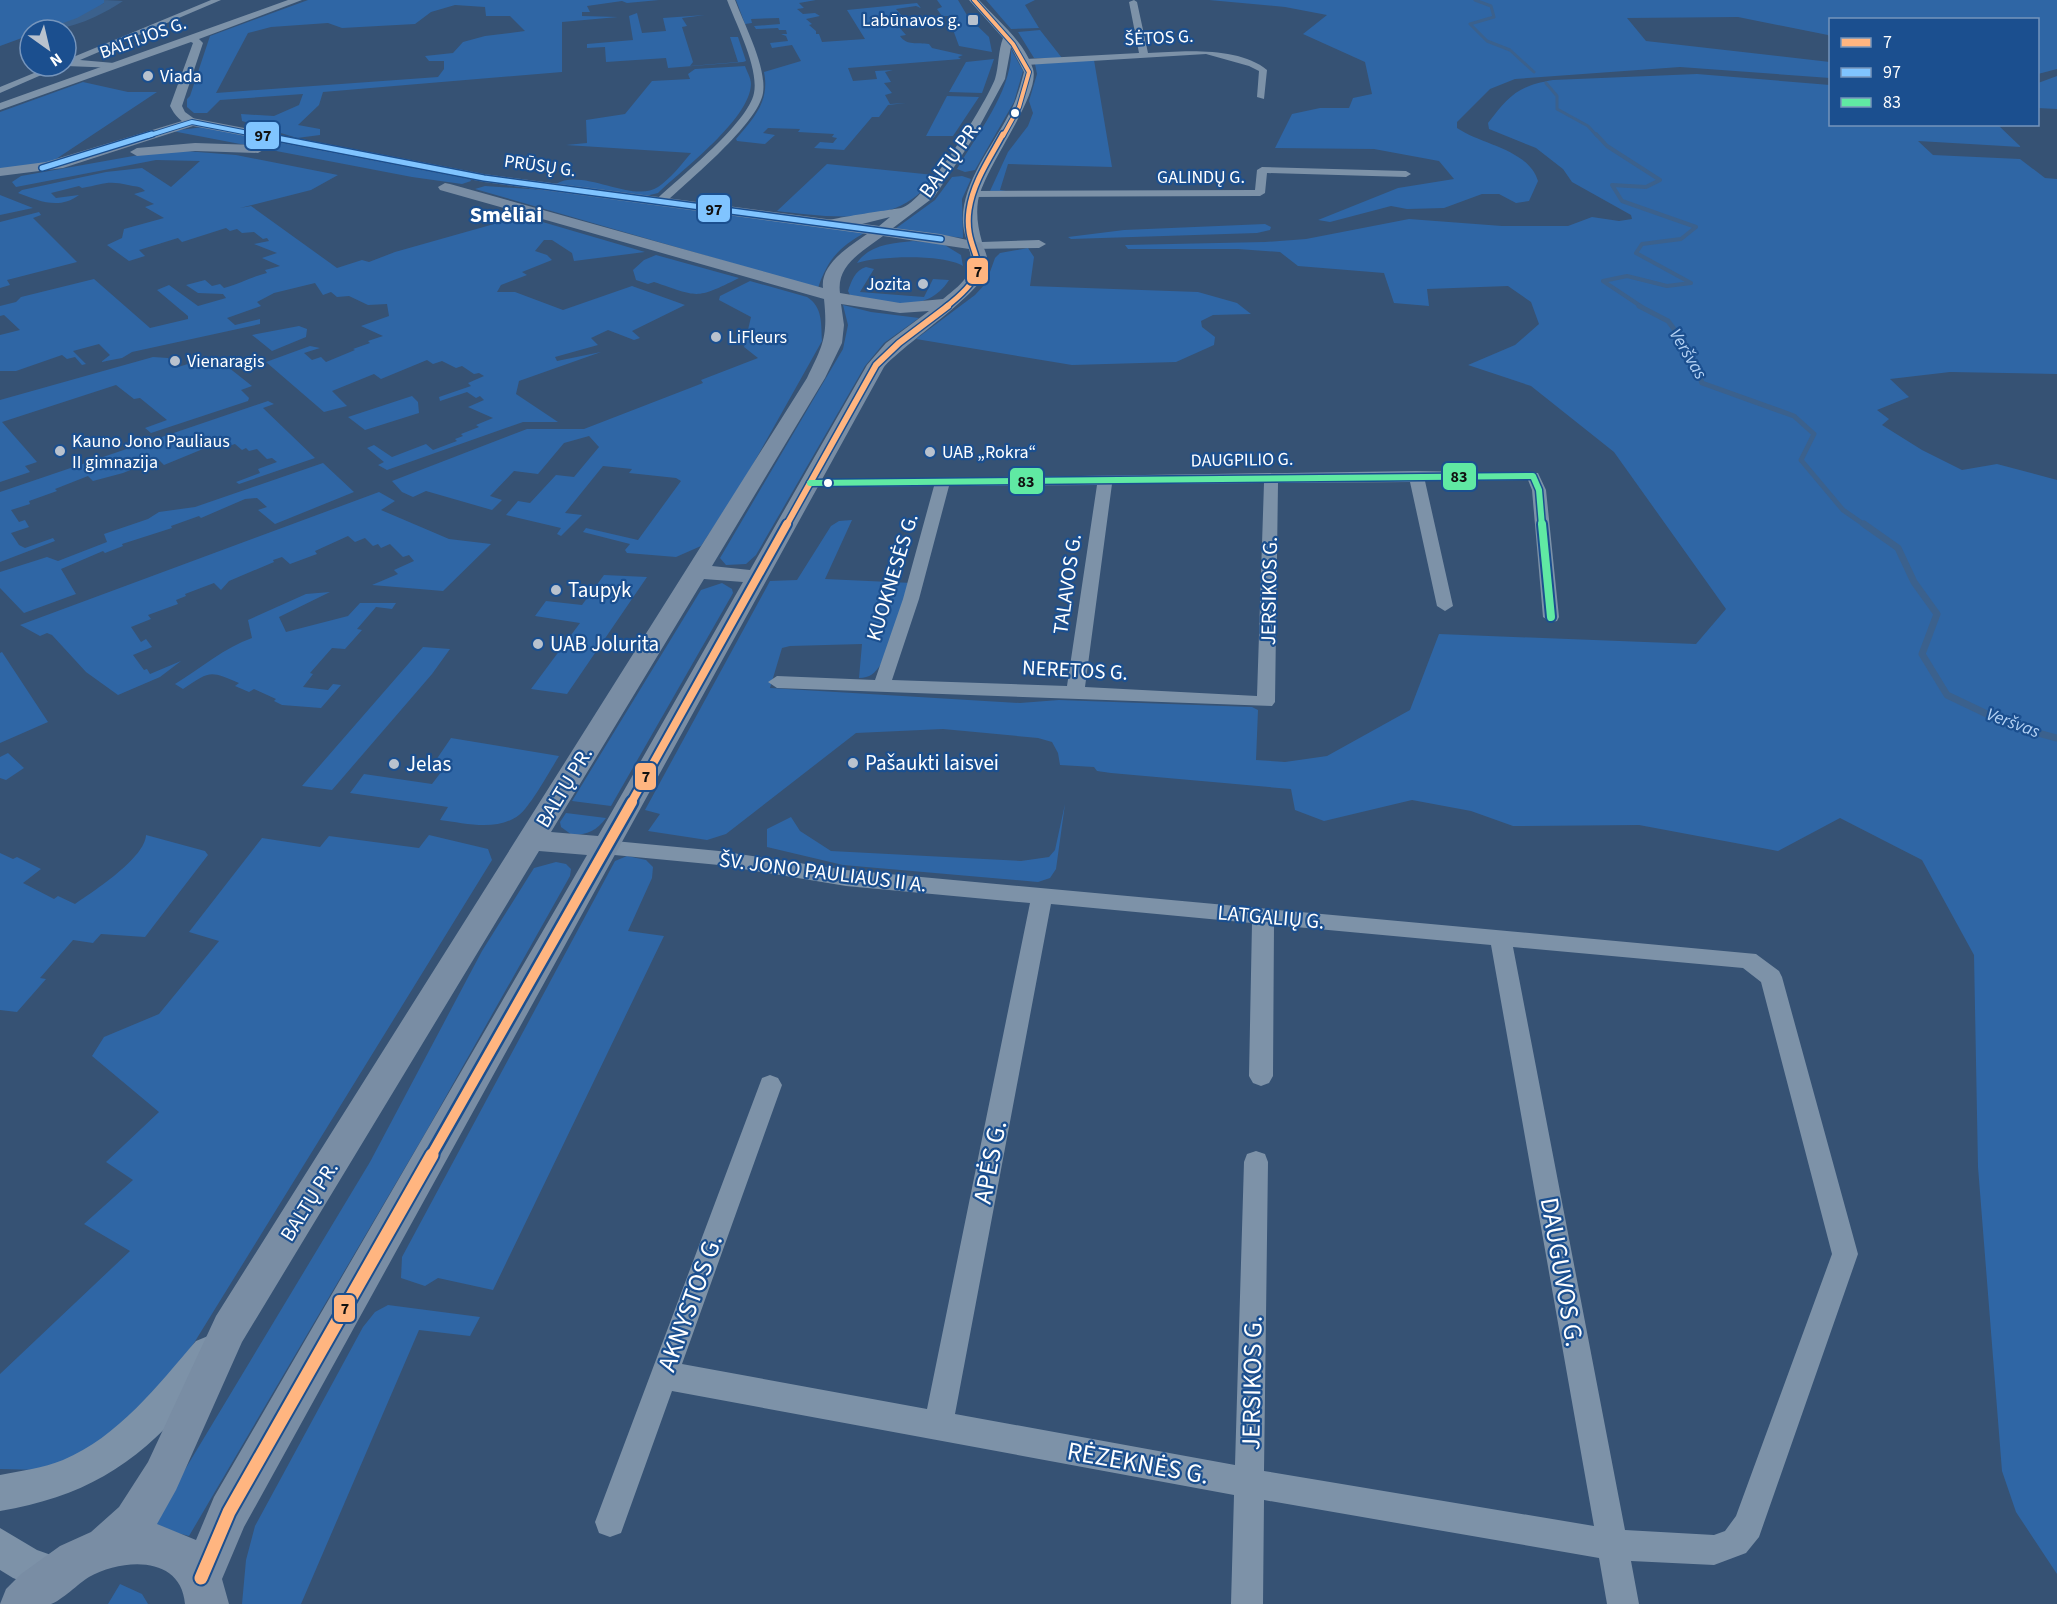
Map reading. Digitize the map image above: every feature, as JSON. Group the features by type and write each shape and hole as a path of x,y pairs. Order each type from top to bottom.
{"main road":[{"name":"PRŪSŲ G.","path":"42,168 192,122 484,178 827,223 976,246"},
{"name":"PRŪSŲ G.","path":"159,132 292,156"},
{"name":"PRŪSŲ G.","path":"0,172 42,168 172,148 258,149"},
{"name":"PRŪSŲ G.","path":"460,191 484,178"},
{"name":"PRŪSŲ G.","path":"428,184 876,307 949,303"},
{"name":"BALTŲ PR.","path":"105,1548 134,1522 162,1476 229,1329 826,360 833,343 835,325 830,281 844,258 880,231"},
{"name":"PRŪSŲ G.","path":"861,246 912,235"},
{"name":"BALTŲ PR.","path":"204,1591 229,1512 876,365 892,347 972,282 979,271 980,258 976,246"},
{"path":"695,572 756,577"},
{"path":"532,840 604,847"},
{"name":"BALTŲ PR.","path":"21,1604 54,1575 79,1559 105,1548 131,1543 154,1544 174,1550 190,1561 204,1591"}],"street":[{"path":"78,57 217,0"},
{"name":"BALTIJOS G.","path":"0,107 297,0"},
{"path":"661,201 738,128 753,109 759,92 755,63 731,0"},
{"path":"974,0 1007,40 1019,50 1026,62"},
{"path":"1133,2 1144,55"},
{"path":"192,122 180,114 176,106 198,44 193,38"},
{"name":"BALTŲ PR.","path":"880,231 916,206 929,194 945,172 993,96 1004,66 1007,40"},
{"name":"ŠĖTOS G.","path":"1026,62 1206,52 1252,64 1263,70 1261,97"},
{"name":"BALTŲ PR.","path":"976,246 969,231 969,211 973,194 981,174 1020,103 1028,81 1026,62"},
{"path":"78,63 114,66"},
{"path":"0,90 29,78"},
{"name":"GALINDŲ G.","path":"973,194 1260,193 1262,170 1406,174"},
{"path":"945,172 981,174"},
{"path":"827,223 868,219 916,206"},
{"path":"976,246 1039,244"},
{"path":"1416,475 1444,606"},
{"name":"DAUGPILIO G.","path":"810,483 1105,482 1416,475 1533,476 1539,490 1551,617"},
{"name":"JERSIKOS G.","path":"1266,702 1271,479"},
{"name":"KUOKNESĖS G.","path":"882,685 911,599 943,482"},
{"name":"TALAVOS G.","path":"1075,692 1105,482"},
{"path":"777,682 882,685"},
{"name":"NERETOS G.","path":"882,685 1266,702"},
{"name":"ŠV. JONO PAULIAUS II A.","path":"604,847 719,858 846,878 1042,897"},
{"name":"LATGALIŲ G.","path":"1042,897 1748,960 1772,977 1845,1254 1748,1526 1735,1542 1714,1550 1612,1545"},
{"name":"APĖS G.","path":"938,1427 1042,897"},
{"path":"1261,1076 1263,917"},
{"name":"DAUGUVOS G.","path":"1501,939 1623,1604"},
{"name":"AKNYSTOS G.","path":"610,1522 770,1084"},
{"name":"JERSIKOS G.","path":"1247,1604 1256,1162"},
{"path":"0,1493 28,1490 79,1473 114,1451 150,1422 229,1329"},
{"name":"RĖZEKNĖS G.","path":"664,1375 1250,1483 1612,1545"},
{"path":"0,1546 26,1565 54,1575"}],"shaded area":[{"path":"0,0 104,0 104,3 78,18 18,18 18,39 0,46"},
{"path":"104,0 123,1 105,12 78,23 77,18 104,3"},
{"path":"308,0 659,0 627,3 622,1 587,6 590,12 582,12 582,16 618,17 562,22 562,72 323,92 319,105 298,125 320,129 320,135 297,138 242,121 241,114 274,116 299,105 303,94 220,100 207,113 194,113 187,107 187,99 210,36","holes":["455,5 485,7 486,16 510,16 525,31 485,36 463,42 453,53 425,56 429,61 444,61 444,69 438,77 216,93 248,33 271,27 328,23 342,28 415,24 431,12"]},
{"path":"736,0 816,0 799,3 804,8 797,9 803,14 815,13 820,16 806,19 812,24 809,25 816,31 816,34 819,34 822,42 865,39 847,10 917,3 921,8 916,6 896,9 903,17 898,18 906,26 899,27 906,35 900,36 909,42 929,44 932,48 963,55 958,57 961,59 848,68 853,81 877,79 875,71 893,70 885,72 891,82 884,83 892,93 885,95 890,104 906,103 888,105 879,117 872,117 844,150 814,148 820,142 833,143 837,138 832,137 834,134 798,132 800,129 768,128 763,133 775,135 765,144 737,141 736,139 759,109 763,100 764,72 801,61 792,45 772,48 770,43 788,41 786,36 781,34 787,34 786,30 756,29 754,26 780,24 779,18 751,19 752,23 745,24"},
{"path":"937,0 958,0 968,17 989,37 992,52 959,46 948,16 942,16 937,9 942,7"},
{"path":"986,0 1035,0 1025,5 1039,28 1011,29"},
{"path":"1209,0 2057,0 2057,69 2039,74 2039,18 1829,18 1829,36 1738,17 1627,18 1646,41 1829,62 1829,78 1680,67 1515,79 1490,89 1457,122 1457,128 1515,155 1533,170 1538,181 1529,201 1516,203 1499,194 1482,194 1444,208 1407,209 1391,206 1330,222 1318,220 1398,188 1454,179 1439,161 1374,149 1275,148 1292,114 1320,108 1349,108 1353,98 1372,94 1365,62 1303,34 1327,15 1285,7"},
{"path":"637,13 642,33 666,31 663,18 705,15 682,18 687,26 682,27 693,62 690,66 738,62 730,37 738,37 746,61 743,62 668,68 666,58 606,62 605,47 587,48 587,44 633,40 629,16"},
{"path":"1040,30 1062,58 1034,58 1018,32"},
{"path":"1011,49 1023,71 1014,102 975,170 965,172 957,169 1000,96 1010,64"},
{"path":"994,59 982,93 949,92 966,62"},
{"path":"1094,60 1112,167 1008,164 1000,190 1006,191 990,191 1008,152 1028,126 1033,113 1029,101 1037,74 1035,64"},
{"path":"745,66 751,84 748,98 740,112 714,143 658,193 646,196 556,184 567,180 579,180 635,191 648,191 658,187 691,153 566,145 587,143 586,120 625,114 652,81 690,79 688,74 695,69"},
{"path":"1697,74 1829,85 1829,126 1999,126 2021,147 1918,141 1933,155 2020,159 2045,178 2057,179 2057,374 1950,372 1890,379 1909,397 1877,410 1889,419 1882,425 1922,450 1962,470 1997,464 2057,480 2057,1574 2016,1512 2002,1471 1978,1167 1974,955 1922,860 1840,818 1778,851 1639,825 1513,826 1471,811 1412,800 1324,821 1295,810 1291,789 1111,773 1097,771 1094,767 1060,765 1058,753 1052,742 1038,738 943,729 856,733 726,834 707,840 648,831 660,814 645,810 770,581 797,580 831,526 839,521 852,520 825,579 912,583 881,664 872,674 859,678 862,644 790,646 782,648 770,688 1020,703 1059,700 1252,707 1258,710 1256,760 1285,762 1327,756 1410,710 1439,634 1696,644 1726,609 1614,452 1531,386 1468,365 1515,345 1539,324 1531,302 1508,286 1427,289 1429,306 1394,303 1384,273 1298,266 1280,252 1238,249 1128,249 1125,245 1306,239 1409,219 1502,226 1568,226 1592,217 1619,221 1632,219 1631,215 1572,182 1563,169 1536,148 1489,129 1488,123 1508,99 1531,85 1553,80"},
{"path":"2057,76 2057,109 2039,108 2039,83"},
{"path":"83,82 128,92 157,92 50,163 0,170 0,112"},
{"path":"947,96 979,97 953,136 926,136"},
{"path":"203,127 471,181 462,184 412,177 172,131"},
{"path":"185,151 236,155 338,175 311,190 240,208 251,206 337,268 362,260 369,262 395,252 522,216 645,252 574,261 572,253 552,240 544,240 535,251 547,255 552,260 522,272 527,275 501,285 497,292 515,292 563,310 632,286 685,305 632,331 640,338 634,340 608,330 591,338 598,345 555,357 557,361 601,352 519,381 516,394 558,422 523,422 387,470 378,465 384,462 367,448 374,445 392,457 426,444 433,450 457,441 455,439 463,436 461,434 493,418 468,407 484,400 480,396 476,398 467,392 440,401 439,397 471,386 468,383 484,376 479,373 474,374 462,366 456,368 442,361 433,364 427,360 381,379 374,374 332,391 347,406 324,412 266,362 310,346 320,348 304,353 312,360 321,357 326,362 383,336 361,326 389,316 387,304 368,305 349,296 337,297 331,292 323,295 315,283 274,293 257,302 261,306 227,318 235,325 260,319 260,324 132,352 122,358 101,362 110,355 99,344 73,351 86,364 82,365 75,357 67,359 62,355 16,371 0,371 0,335 20,330 4,315 0,316 0,306 16,302 21,297 94,279 150,328 188,319 188,316 157,290 169,285 198,306 226,298 223,294 198,293 186,285 205,280 212,286 220,284 224,288 280,266 262,258 277,253 254,244 269,241 267,238 263,239 254,232 242,233 237,229 230,231 226,228 182,242 178,238 139,250 145,256 129,261 107,245 122,238 124,229 164,218 145,207 154,204 134,194 145,191 139,187 110,183 82,188 79,186 51,193 56,198 79,195 71,200 56,203 41,201 18,193 22,190 106,172 142,168 171,187 200,161 156,160 16,187 12,182 21,176 150,153"},
{"path":"827,164 934,175 920,192 904,204 884,212 863,216 819,216 777,211"},
{"path":"962,176 971,179 962,199 963,238 895,229 935,200 952,177"},
{"path":"485,186 544,190 866,232 849,243 830,261 818,288 475,189"},
{"path":"0,195 33,208 0,215"},
{"path":"39,212 41,215 33,218 77,262 7,280 10,285 0,288 0,222"},
{"path":"1265,224 1271,227 1270,230 1257,233 1071,239 1068,237 1124,230"},
{"path":"913,241 943,244 961,255 963,266 941,259 911,257 857,263 874,249 889,244"},
{"path":"1028,248 1034,257 1030,286 1198,292 1237,303 1251,314 1213,315 1201,321 1202,327 1215,337 1214,345 1176,362 1072,365 916,339 975,295 986,283 995,258 1000,253"},
{"path":"656,255 739,278 713,290 697,294 654,282 648,284 636,280 633,270 644,260"},
{"path":"866,267 874,269 860,292 924,297 933,279 949,280 940,291 917,302 892,302 850,295 848,291 854,277"},
{"path":"750,281 807,297 812,301 819,311 822,341 743,482 701,546 676,557 627,553 625,550 630,544 583,532 586,528 638,540 681,481 676,478 629,473 632,469 603,466 565,513 582,515 561,536 557,534 561,528 506,515 518,501 530,503 556,475 574,477 599,447 589,436 564,443 538,474 514,471 490,496 502,500 492,510 426,491 413,497 402,492 392,481 527,429 584,429 703,383 701,380 758,358 744,347 751,317 719,300 720,296"},
{"path":"843,305 871,312 919,318 884,343 865,366 756,555 746,564 726,565 720,558 843,349 848,325"},
{"path":"299,326 307,329 306,337 272,351 252,335"},
{"path":"214,356 252,386 241,390 249,398 248,401 151,433 145,428 167,420 140,398 134,399 116,385 2,422 37,462 25,466 30,472 0,482 0,400 153,357 168,358 178,367"},
{"path":"412,396 418,402 419,413 365,430 348,417"},
{"path":"268,401 274,404 263,408 315,458 239,484 236,482 260,473 258,469 277,462 272,458 267,459 257,449 242,450 235,444 225,447 220,442 164,465 158,459 123,473 93,481 88,476 29,501 30,504 11,510 19,522 25,520 29,527 11,533 19,545 25,548 53,538 55,541 0,562 0,492"},
{"path":"323,463 354,492 275,524 258,510 267,507 257,498 245,499 201,518 199,516 171,526 172,528 122,544 123,546 105,553 103,551 61,569 76,594 24,613 0,588 0,572 47,557 58,561 107,542 104,534 148,519 159,512 195,507"},
{"path":"379,492 395,501 381,510 449,539 491,544 443,591 372,585 398,574 394,570 414,561 409,555 403,557 390,544 381,548 378,544 373,546 365,538 355,542 348,536 315,551 317,554 290,564 282,557 273,560 274,562 229,581 221,590 214,583 185,594 186,596 176,600 178,604 148,615 151,619 131,627 141,642 146,639 152,647 133,655 144,670 147,669 150,674 181,661 160,677 118,695 86,672 52,635 47,633 40,636 20,625"},
{"path":"604,575 647,577 567,694 531,689 580,623 535,616 546,601 582,605"},
{"path":"722,583 732,589 733,593 611,806 572,801 701,590"},
{"path":"330,592 279,617 286,632 348,616 360,603 396,603 392,609 376,607 357,629 362,630 345,649 332,648 310,673 313,674 303,687 328,690 333,684 341,685 321,708 282,705 274,701 276,699 254,689 249,692 235,686 239,683 215,674 205,676 183,689 175,684 222,653 252,638 248,620 306,594"},
{"path":"423,647 450,649 432,674 332,790 302,786"},
{"path":"2,652 48,722 0,743 0,653"},
{"path":"451,738 559,756 524,811 510,820 491,825 440,820 448,807 350,793 364,774 432,784 448,763 436,760"},
{"path":"8,753 24,768 6,780 0,778 0,757"},
{"path":"1065,804 1056,869 1050,878 1038,882 843,865 767,847 767,829 791,817 800,831 831,851 1021,861 1049,857 1055,850"},
{"path":"566,813 606,818 592,831 572,835 561,827 560,822"},
{"path":"146,835 205,851 208,855 145,937 101,934 93,943 73,940 40,978 46,979 17,1012 0,1010 0,853 13,859 17,857 41,869 23,883 54,899 58,896 75,904 106,883 128,864 137,854"},
{"path":"429,835 488,849 492,860 173,1377 104,1443 42,1470 0,1469 0,1374 130,1251 84,1224 133,1180 106,1162 159,1112 92,1056 104,1037 159,1014 219,941 189,932 262,838 320,847 329,836 419,848"},
{"path":"627,856 646,860 653,867 652,878 628,931 664,936 493,1290 438,1278 425,1286 401,1278 402,1257 615,861"},
{"path":"556,862 566,864 571,869 570,876 427,1130 189,1536 151,1526 370,1162 482,951 534,868"},
{"path":"388,1305 480,1317 470,1336 419,1330 301,1604 242,1604 246,1560 255,1526 363,1327 375,1312"},
{"path":"120,1584 142,1594 148,1604 108,1604"}],"waterway":[{"name":"Veršvas","path":"1475,0 1491,6 1494,17 1470,24 1487,41 1510,50 1534,72"},
{"name":"Veršvas","path":"1546,83 1557,96 1557,109 1588,126 1597,136"},
{"name":"Veršvas","path":"1596,134 1607,146 1660,180 1646,187 1612,185 1622,201 1696,227 1681,239 1642,244 1636,253 1691,283 1667,286 1627,276 1603,281 1642,307"},
{"name":"Veršvas","path":"1639,306 1668,321 1689,349 1702,383 1794,416 1814,434 1801,460 1843,510 1866,526"},
{"name":"Veršvas","path":"1864,524 1898,548 1914,582 1937,614 1922,654 1947,695 2012,726 2057,738"}],"transit line":[{"name":"7","path":"201,1578 229,1512 547,953 876,365 899,343 962,294 979,269 978,256 969,231 970,204 983,170 1019,107 1029,72 1020,53 974,0"},
{"name":"97","path":"42,168 192,122 484,178 941,239"},
{"name":"83","path":"810,483 1533,476 1539,490 1551,617"}],"place":[{"name":"Labūnavos g.","path":"973,20"},
{"name":"Viada","path":"148,76"},
{"name":"Jozita","path":"923,284"},
{"name":"LiFleurs","path":"716,337"},
{"name":"Vienaragis","path":"175,361"},
{"name":"Kauno Jono Pauliaus II gimnazija","path":"60,451"},
{"name":"UAB „Rokra“","path":"930,452"},
{"name":"Taupyk","path":"556,590"},
{"name":"UAB Jolurita","path":"538,644"},
{"name":"Pašaukti laisvei","path":"853,763"},
{"name":"Jelas","path":"394,764"}],"district":[{"name":"Smėliai","path":"506,215"}]}
